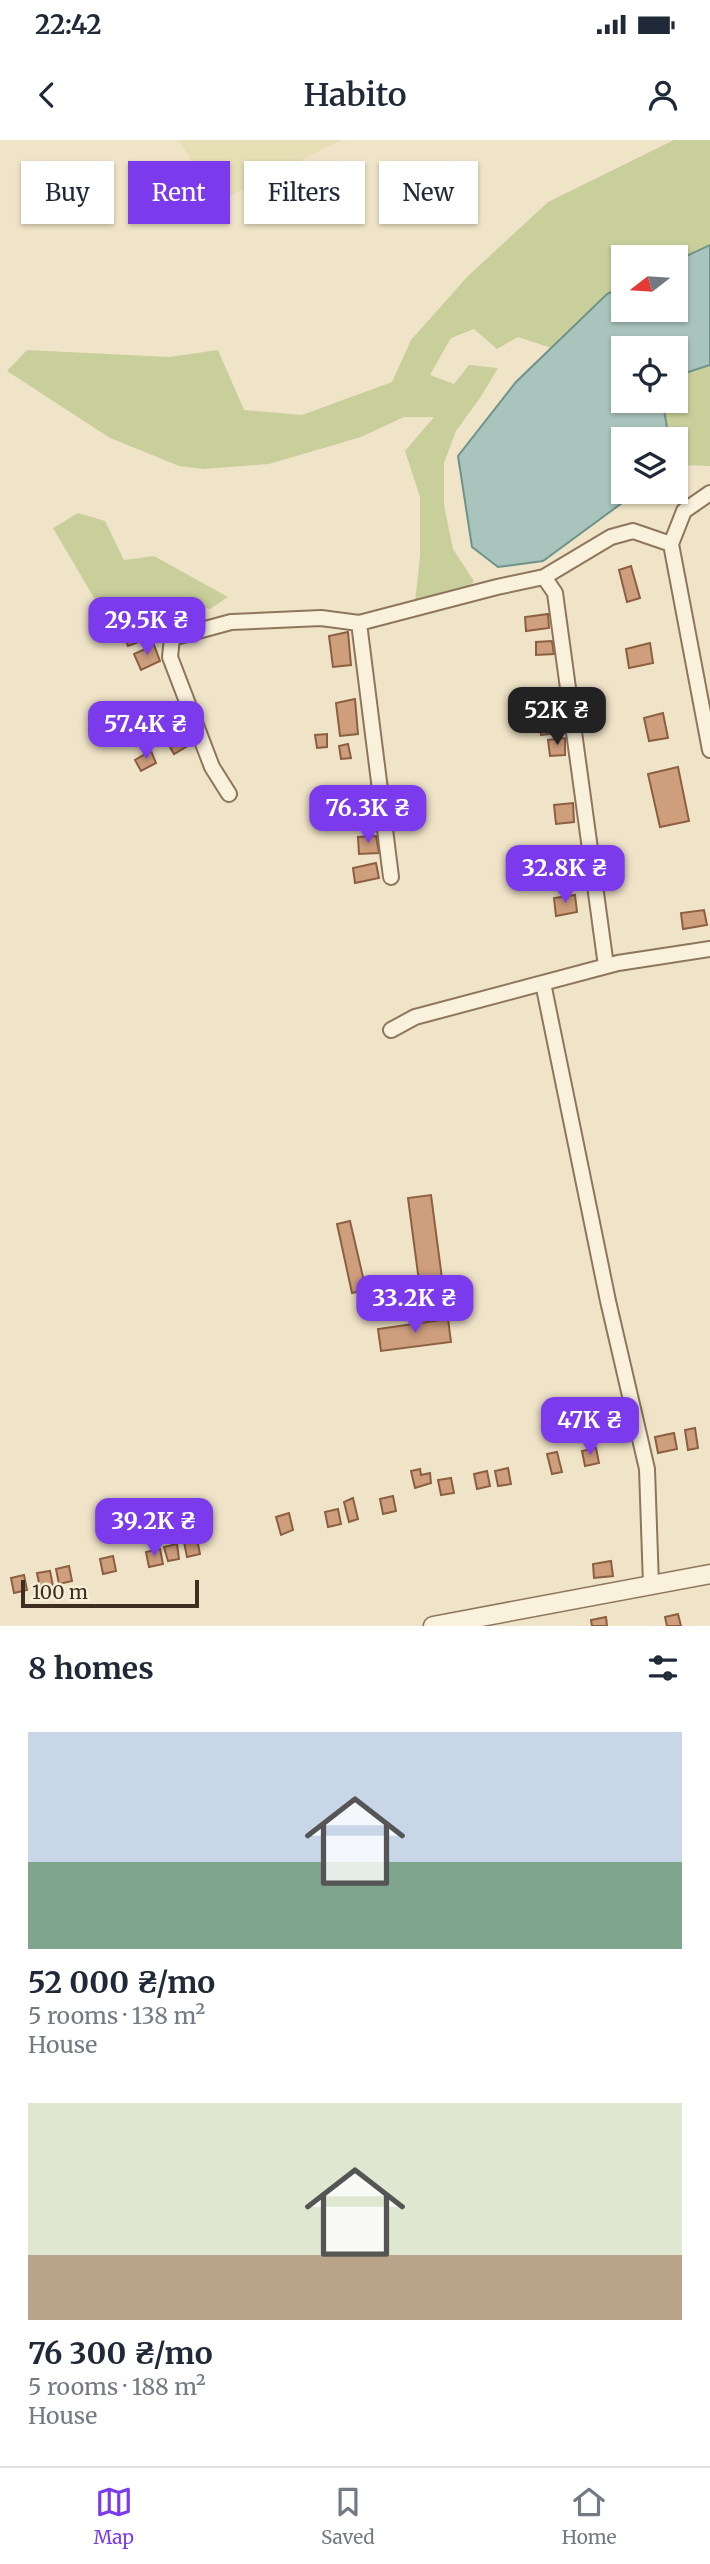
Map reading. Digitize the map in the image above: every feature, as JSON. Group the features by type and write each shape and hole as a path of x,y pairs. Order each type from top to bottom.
{"street":[{"path":"710,493 684,511 671,544 710,750"},
{"path":"229,794 212,766 170,657 172,638 231,622 321,618 359,623 544,577 611,537 633,531 671,544"},
{"path":"544,577 555,593 606,966"},
{"path":"359,623 391,877"},
{"path":"391,1030 415,1017 606,966 710,948"},
{"path":"543,983 608,1301 647,1469 651,1585"},
{"path":"433,1626 710,1574"}],"shaded area":[{"path":"178,140 341,140 299,161 244,161 244,188 230,196 230,161 192,161"}],"green space":[{"path":"674,140 710,140 710,245 688,255 688,245 611,245 611,292 551,348 518,337 497,349 474,329 451,338 430,375 454,384 469,365 498,368 456,431 444,463 444,505 453,549 474,581 458,606 414,611 420,556 420,497 405,451 434,417 404,417 361,437 269,464 203,469 179,466 110,438 7,371 27,350 169,357 218,350 244,410 302,415 392,382 411,340 468,276 548,202"},
{"path":"710,365 710,466 688,465 688,427 667,427 665,413 688,413 688,373"},
{"path":"78,513 105,521 124,560 154,556 228,597 210,609 171,602 154,614 124,614 97,603 53,528"}],"water":[{"path":"710,245 710,365 688,372 688,336 611,336 611,413 665,413 667,427 611,427 611,504 621,504 543,561 498,567 472,547 458,456 516,382 607,294 611,292 611,322 688,322 688,255"}],"building":[{"path":"631,566 640,598 627,602 619,570"},
{"path":"548,614 549,628 526,631 525,617"},
{"path":"132,623 135,630 146,626 150,638 128,646 121,627"},
{"path":"348,632 351,665 333,667 329,636"},
{"path":"552,641 554,654 536,655 536,642"},
{"path":"650,643 653,663 629,668 626,649"},
{"path":"154,645 160,661 141,670 134,654"},
{"path":"558,688 558,700 543,702 542,690"},
{"path":"355,699 358,734 340,736 336,703"},
{"path":"166,705 171,712 157,718 154,711"},
{"path":"663,713 668,738 649,741 644,718"},
{"path":"559,721 560,733 541,735 540,724"},
{"path":"183,730 191,744 174,754 166,740"},
{"path":"327,734 327,747 317,748 315,735"},
{"path":"565,738 565,755 550,756 548,740"},
{"path":"348,744 351,758 341,759 339,746"},
{"path":"151,751 156,763 141,771 135,760"},
{"path":"678,767 689,821 660,827 648,774"},
{"path":"369,793 372,811 352,814 349,796"},
{"path":"573,803 574,822 556,824 554,805"},
{"path":"376,836 379,853 359,854 358,837"},
{"path":"376,863 379,878 355,883 353,868"},
{"path":"575,895 577,912 556,916 554,898"},
{"path":"704,910 707,925 683,929 681,913"},
{"path":"431,1195 443,1286 420,1289 408,1198"},
{"path":"350,1221 366,1290 352,1293 337,1224"},
{"path":"448,1319 451,1342 381,1351 378,1329"},
{"path":"695,1428 698,1448 688,1450 685,1430"},
{"path":"674,1433 677,1449 658,1453 655,1437"},
{"path":"596,1448 599,1463 585,1466 582,1451"},
{"path":"557,1452 562,1472 552,1474 547,1454"},
{"path":"508,1468 511,1484 498,1486 495,1471"},
{"path":"420,1469 421,1475 430,1473 431,1483 415,1488 411,1471"},
{"path":"487,1471 490,1486 477,1489 474,1474"},
{"path":"451,1478 454,1493 441,1495 438,1480"},
{"path":"393,1496 396,1511 383,1514 380,1499"},
{"path":"353,1498 358,1519 349,1522 344,1502"},
{"path":"338,1509 341,1524 328,1527 325,1512"},
{"path":"289,1513 293,1530 281,1535 276,1517"},
{"path":"197,1539 200,1554 187,1557 184,1542"},
{"path":"177,1544 179,1559 168,1561 164,1547"},
{"path":"160,1549 163,1564 149,1567 146,1552"},
{"path":"113,1556 116,1571 103,1574 100,1559"},
{"path":"611,1561 613,1576 594,1578 593,1564"},
{"path":"69,1566 72,1581 59,1584 56,1569"},
{"path":"50,1571 53,1586 40,1588 37,1573"},
{"path":"24,1575 27,1590 14,1593 11,1578"},
{"path":"678,1614 681,1626 667,1626 665,1617"},
{"path":"606,1617 607,1626 592,1626 591,1620"}]}
